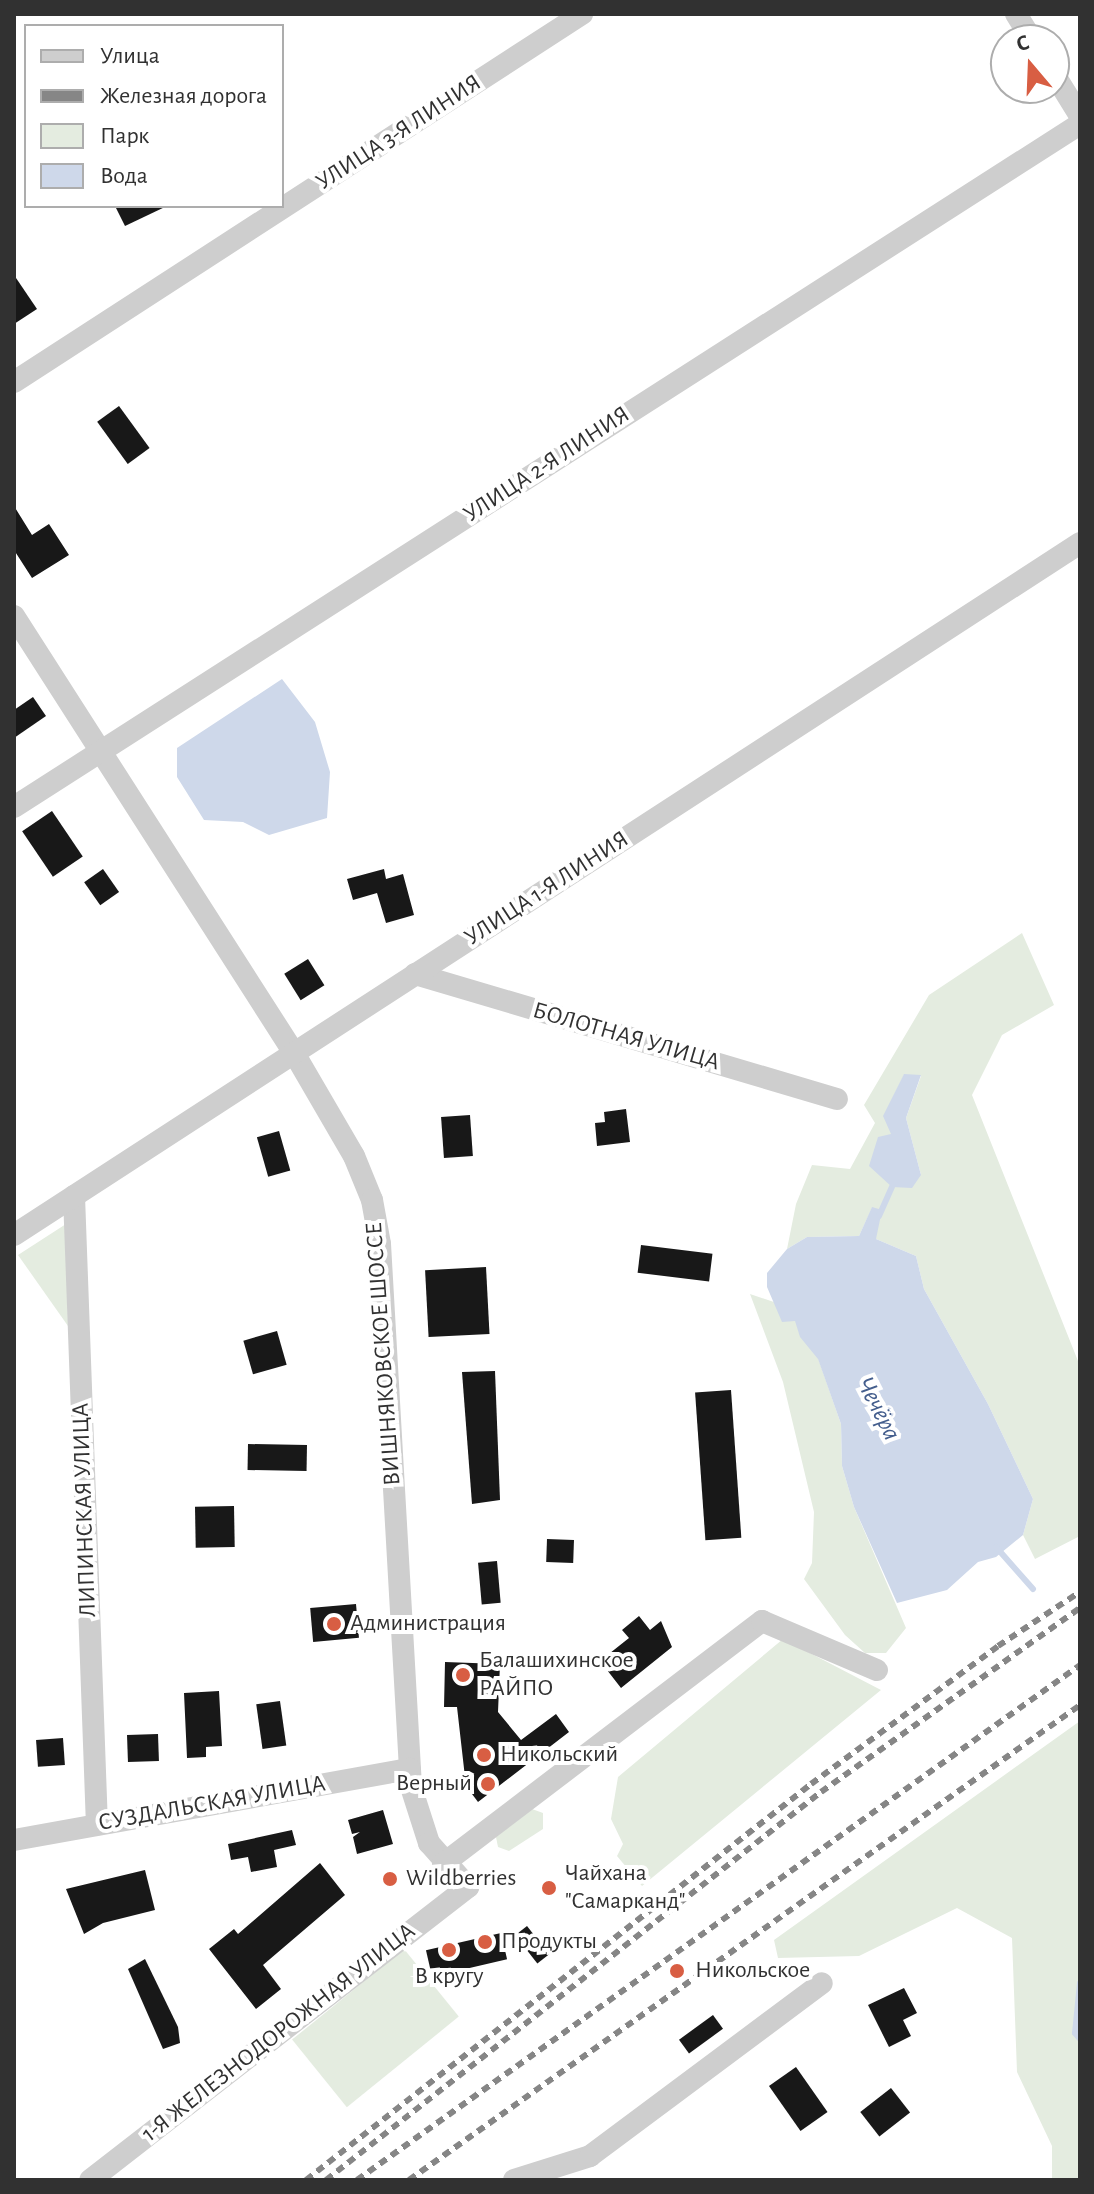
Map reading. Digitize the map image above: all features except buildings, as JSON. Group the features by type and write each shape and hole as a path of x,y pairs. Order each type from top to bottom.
{"street":[{"name":"УЛИЦА 3-Я ЛИНИЯ","path":"284,207 582,14"},
{"name":"УЛИЦА 2-Я ЛИНИЯ","path":"14,807 1080,124"},
{"name":"УЛИЦА 3-Я ЛИНИЯ","path":"14,382 283,208"},
{"name":"УЛИЦА 1-Я ЛИНИЯ","path":"14,1235 1080,543"},
{"name":"ВИШНЯКОВСКОЕ ШОССЕ","path":"14,616 294,1053 354,1156 377,1219 410,1769 421,1825 443,1864 468,1887"},
{"name":"БОЛОТНАЯ УЛИЦА","path":"415,974 837,1099"},
{"name":"ЛИПИНСКАЯ УЛИЦА","path":"74,1196 97,1825"},
{"path":"443,1864 762,1621 877,1670"},
{"name":"СУЗДАЛЬСКАЯ УЛИЦА","path":"14,1840 410,1769"},
{"name":"1-Я ЖЕЛЕЗНОДОРОЖНАЯ УЛИЦА","path":"90,2180 468,1887"},
{"path":"514,2180 590,2156 822,1983"}],"green space":[{"path":"1022,933 1054,1005 1002,1035 972,1095 1080,1366 1080,1536 1035,1559 1023,1535 1033,1499 988,1404 924,1289 916,1256 876,1239 872,1208 859,1236 807,1237 787,1249 796,1204 812,1165 850,1169 875,1123 864,1105 929,995","holes":["904,1075 921,1076 906,1118 921,1175 884,1116"]},
{"path":"66,1224 68,1326 18,1255"},
{"path":"750,1294 777,1303 795,1320 818,1358 841,1424 842,1466 854,1507 906,1628 886,1653 865,1653 845,1635 804,1579 812,1563 814,1512 783,1382"},
{"path":"783,1639 881,1690 642,1886 617,1856 623,1844 611,1819 618,1777"},
{"path":"1080,1721 1080,2180 1052,2180 1052,2146 1017,2072 1012,1938 957,1908 859,1956 778,1958 774,1940"},
{"path":"532,1809 543,1813 543,1829 509,1851 498,1847 496,1837"},
{"path":"404,1949 459,2017 347,2107 292,2040"}],"water":[{"path":"282,679 315,722 330,772 327,818 269,835 243,822 204,820 177,777 177,748"},
{"path":"904,1074 921,1075 906,1118 921,1175 912,1188 892,1187 869,1166 878,1137 891,1134 883,1116"},
{"path":"872,1207 882,1210 876,1239 916,1256 924,1289 988,1404 1033,1499 1023,1535 996,1557 978,1562 947,1590 897,1603 854,1507 842,1466 841,1424 818,1359 800,1337 795,1321 782,1322 767,1287 767,1273 787,1249 807,1237 859,1236"}],"waterway":[{"name":"Чечёра","path":"879,1216 892,1187"},
{"name":"Чечёра","path":"996,1547 1033,1589"},
{"name":"Чечёра","path":"1080,1983 1075,2033 1080,2039"}],"railway":[{"path":"306,2180 811,1784 998,1646 1080,1592"},
{"path":"326,2180 821,1792 1080,1608"},
{"path":"357,2180 1080,1665"},
{"path":"409,2180 1080,1705"}],"place":[{"name":"Администрация","path":"334,1624"},
{"name":"Балашихинское РАЙПО","path":"463,1675"},
{"name":"Никольский","path":"484,1755"},
{"name":"Верный","path":"488,1784"},
{"name":"Wildberries","path":"390,1879"},
{"name":"Чайхана \"Самарканд\"","path":"549,1888"},
{"name":"Продукты","path":"485,1942"},
{"name":"В кругу","path":"449,1950"},
{"name":"Никольское","path":"677,1971"}]}
